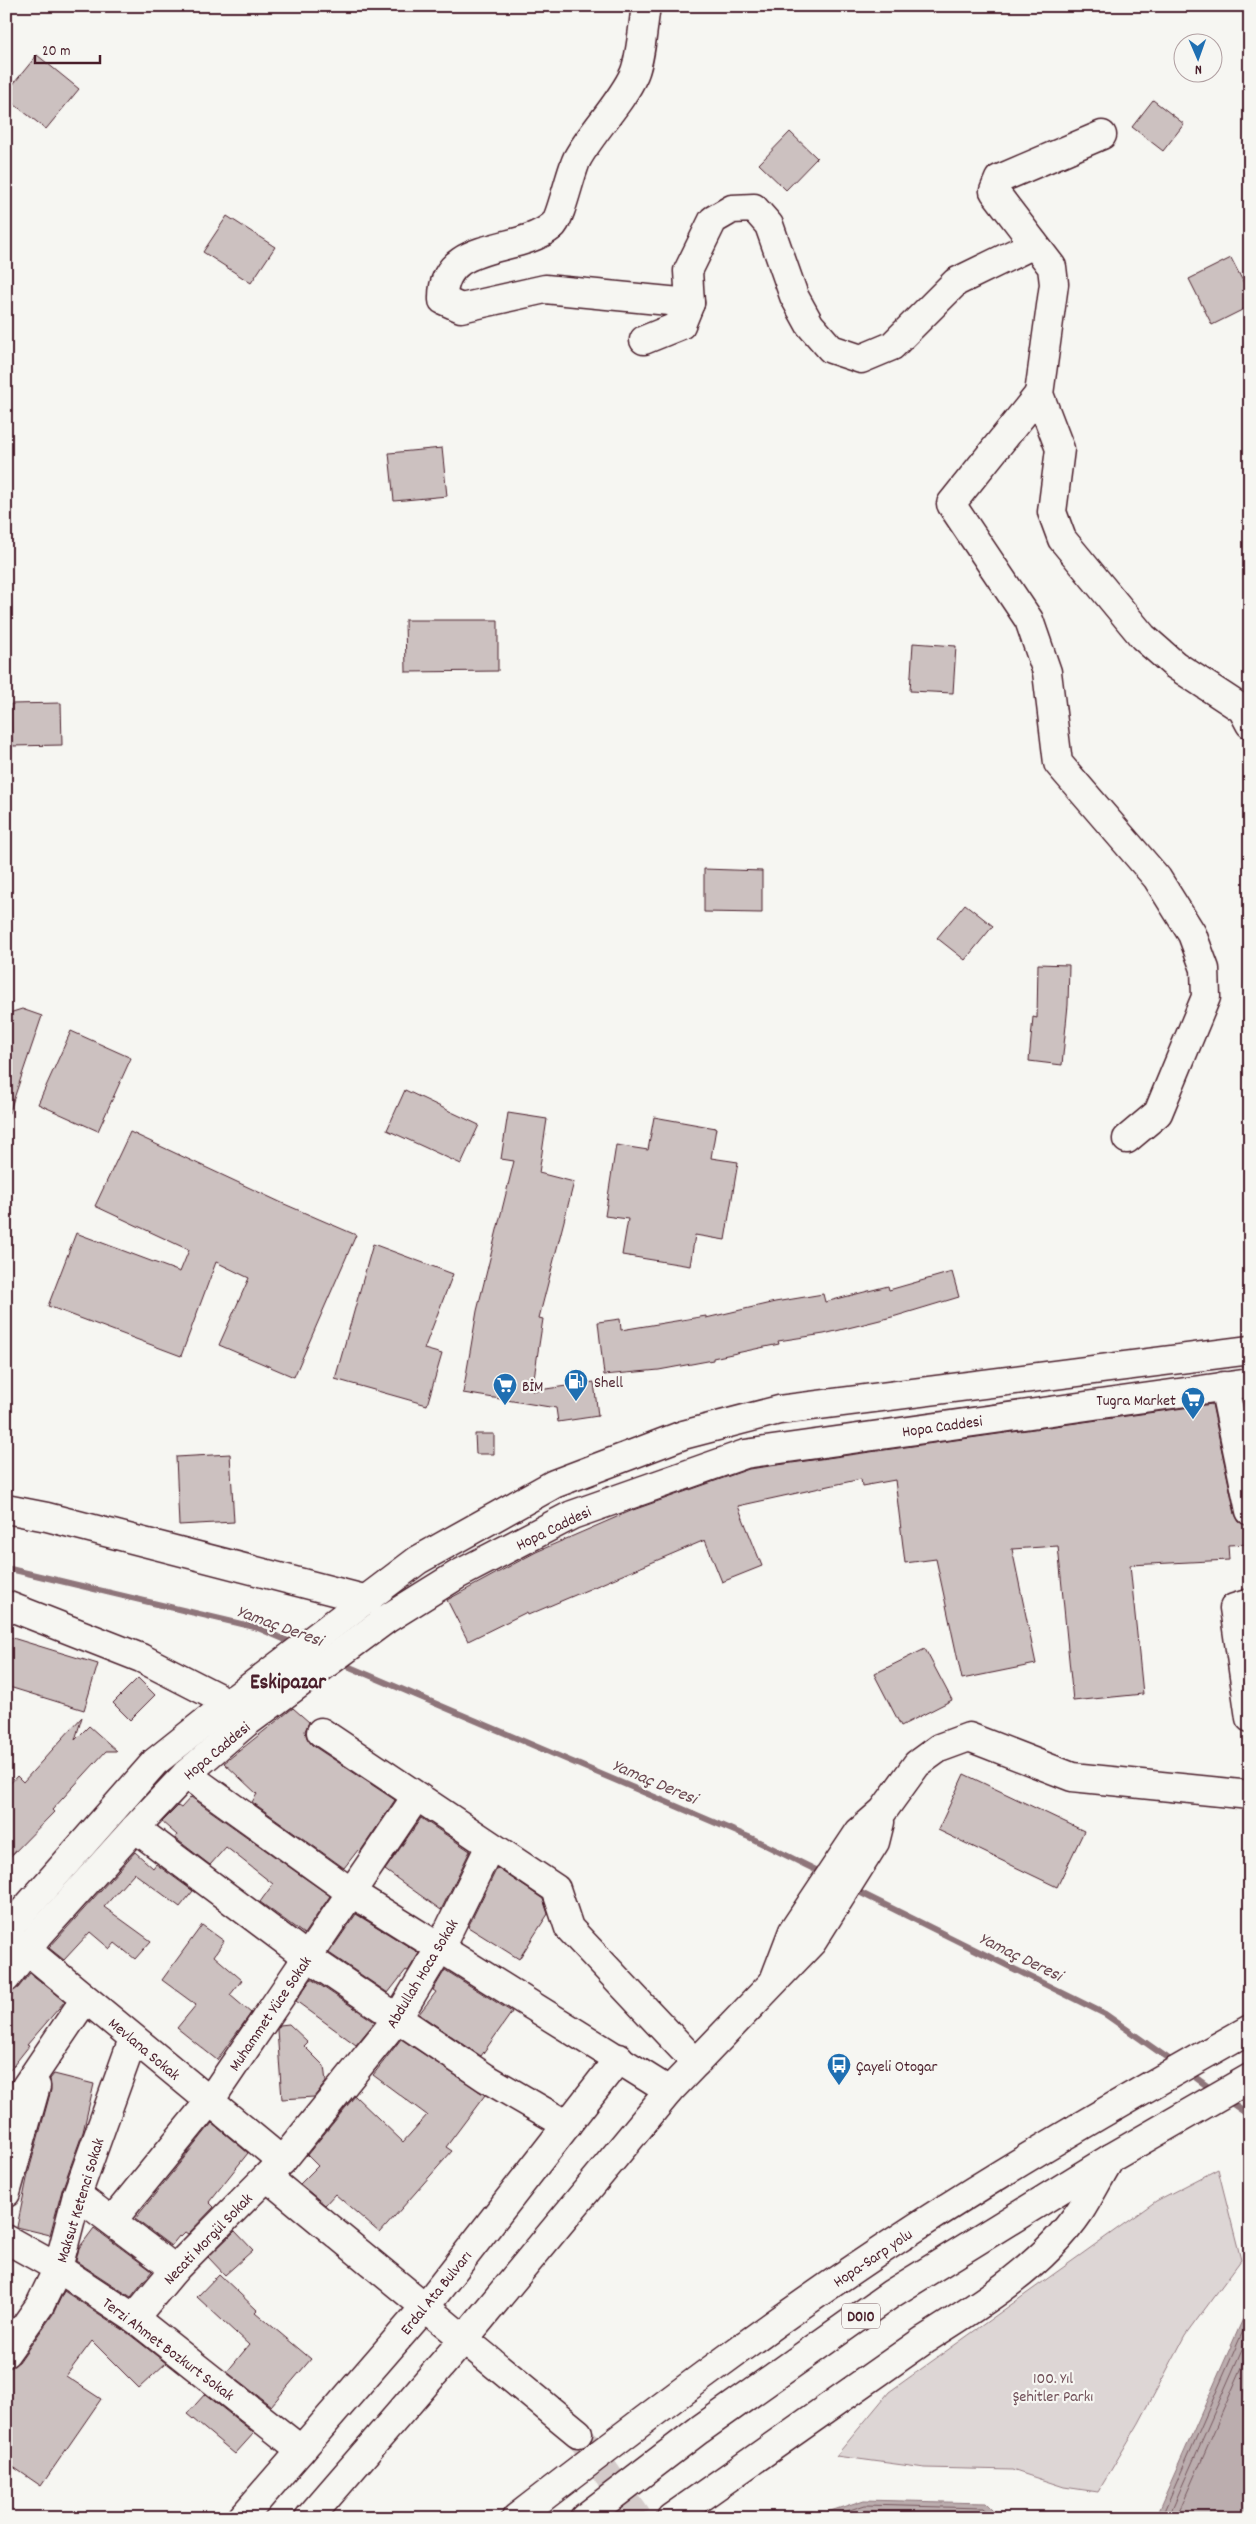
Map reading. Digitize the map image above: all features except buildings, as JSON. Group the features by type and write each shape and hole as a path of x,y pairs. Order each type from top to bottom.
{"main road":[{"path":"646,6 634,73 577,160 554,225 531,239 465,256 455,264 443,285 443,300 461,308 545,289 690,303"},
{"path":"1102,135 999,179 994,191 1052,267 1054,284 1039,394 1060,449 1052,512 1062,540 1143,636 1175,665 1242,709 1250,724"},
{"path":"644,340 682,326 690,303 688,271 713,220 732,209 754,208 770,225 794,296 810,325 831,349 861,359 892,346 956,282 1034,244"},
{"path":"1039,394 952,504 1029,620 1047,672 1058,763 1158,878 1192,934 1205,969 1206,997 1158,1113 1127,1139"},
{"name":"Hopa Caddesi","path":"6,1931 155,1762 229,1703 368,1600 418,1560 554,1484 683,1435 779,1410 1250,1350"},
{"path":"1237,1385 1250,1511"},
{"name":"Hopa Caddesi","path":"6,1978 17,1943 135,1828 186,1774 246,1724 388,1618 457,1575 572,1514 744,1454 1237,1385"},
{"path":"6,1509 47,1516 368,1600"},
{"path":"1250,1602 1234,1608 1250,1718"},
{"path":"6,1605 141,1658 229,1703"},
{"path":"321,1732 556,1889 569,1928 696,2063"},
{"path":"309,2518 464,2339 669,2092 775,1978 883,1811 917,1764 939,1748 969,1738 1072,1777 1250,1796"},
{"path":"186,1774 352,1893 619,2058 669,2092"},
{"name":"Muhammet Yüce Sokak","path":"112,2221 208,2102 416,1797"},
{"path":"135,1828 307,1957 486,2078 567,2125"},
{"name":"Abdullah Hoca Sokak","path":"275,2169 397,2018 440,1948 490,1846"},
{"name":"Mevlana Sokak","path":"17,1943 208,2102 275,2169 424,2307 578,2433"},
{"path":"6,2116 85,1998"},
{"name":"Hopa-Sarp yolu","path":"516,2518 689,2385 807,2300 1018,2163 1250,2029"},
{"name":"Maksut Ketenci Sokak","path":"6,2353 40,2305 58,2268 77,2194 133,2039"},
{"name":"Erdal Ata Bulvarı","path":"242,2518 424,2307 619,2058"},
{"path":"6,2193 43,2060"},
{"name":"D010","path":"584,2518 699,2430 891,2294 1111,2158 1250,2078"},
{"path":"671,2518 1032,2263 1058,2238 1080,2211 1111,2158"},
{"name":"Necati Morgül Sokak","path":"134,2318 175,2269 275,2169"},
{"path":"77,2194 175,2269"},
{"name":"Terzi Ahmet Bozkurt Sokak","path":"6,2240 58,2268 134,2318 301,2450"}],"green space":[{"name":"100. Yıl Şehitler Parkı","path":"1218,2169 1241,2260 1185,2336 1139,2423 1098,2492 1064,2487 1012,2470 925,2468 836,2456 889,2392 1156,2201"}],"water":[{"path":"1250,2303 1250,2518 1155,2518"},
{"path":"864,2500 986,2503 1001,2518 809,2518"}],"waterway":[{"name":"Yamaç Deresi","path":"6,1568 258,1628 295,1644"},
{"name":"Yamaç Deresi","path":"338,1662 751,1838 824,1874"},
{"name":"Yamaç Deresi","path":"853,1889 1105,2014 1176,2064"},
{"name":"Yamaç Deresi","path":"1188,2072 1214,2091"},
{"name":"Yamaç Deresi","path":"1227,2100 1250,2116"}],"tunnel":[{"path":"578,2433 638,2518"}],"place":[{"name":"Shell","path":"576,1402"},
{"name":"BİM","path":"505,1406"},
{"name":"Tugra Market","path":"1193,1420"},
{"name":"Çayeli Otogar","path":"839,2086"}],"district":[{"name":"Eskipazar","path":"288,1681"}]}
